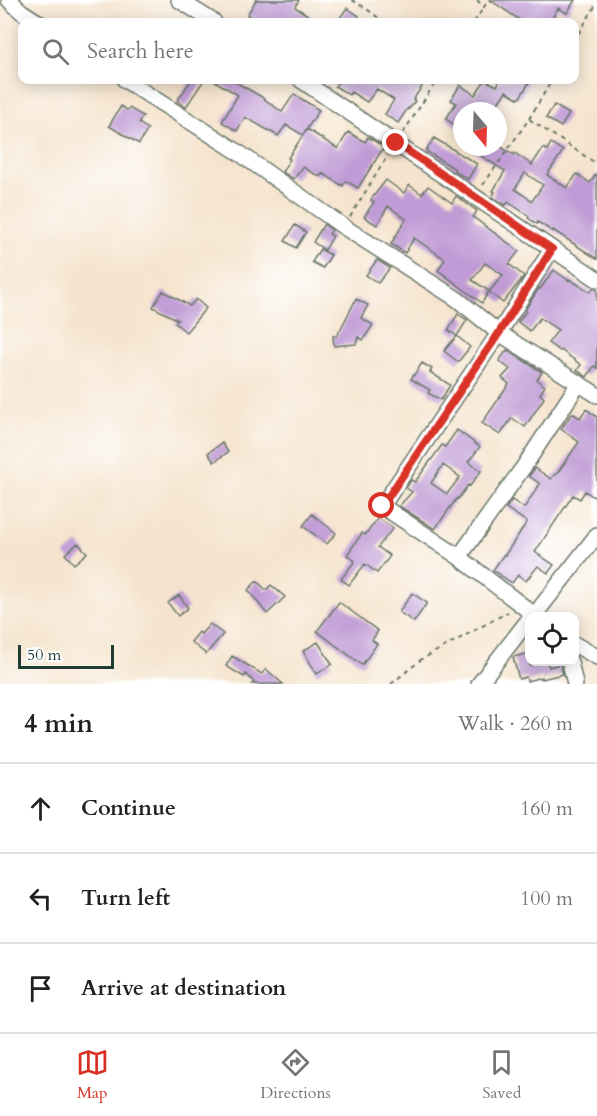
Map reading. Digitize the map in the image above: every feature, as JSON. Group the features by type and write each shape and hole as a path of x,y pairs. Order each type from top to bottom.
{"street":[{"path":"9,0 32,18"},
{"path":"178,0 207,18"},
{"path":"131,84 235,150 344,227 457,299 499,333 597,394"},
{"path":"307,84 597,279"},
{"path":"532,612 459,557 382,506 499,333 552,249"},
{"path":"459,557 525,465 579,383"},
{"path":"534,612 597,535"},
{"path":"479,684 525,624"},
{"path":"579,647 597,657"},
{"path":"571,666 575,684"}],"path":[{"path":"352,0 378,18"},
{"path":"477,0 484,7"},
{"path":"477,18 488,0"},
{"path":"579,33 597,3"},
{"path":"475,197 529,119 550,84"},
{"path":"529,119 597,164"},
{"path":"391,684 422,659 525,616"}],"building":[{"path":"256,0 299,0 295,7 313,18 252,18 247,15"},
{"path":"490,0 575,0 567,13 558,8 552,18 517,18"},
{"path":"347,8 359,16 358,18 340,18"},
{"path":"188,84 201,84 186,107 177,101"},
{"path":"220,84 239,84 282,112 294,94 319,110 303,135 286,125 278,136 245,117 237,131 222,122 238,95"},
{"path":"337,84 423,84 413,100 415,101 398,123 385,114 394,100 377,89 367,102 335,86"},
{"path":"482,84 497,86 498,84 528,84 519,99 506,91 499,102 454,102 451,100 460,85 475,95"},
{"path":"554,105 569,114 561,127 546,118"},
{"path":"121,106 143,116 139,123 148,129 139,144 109,126"},
{"path":"453,108 453,124 446,119"},
{"path":"307,129 338,149 348,132 365,142 368,137 384,147 358,188 346,181 343,186 322,173 320,177 303,167 294,179 282,172 290,159 288,158"},
{"path":"434,138 453,149 453,156 464,156 477,164 468,179 426,151"},
{"path":"551,143 563,151 547,175 567,188 577,174 590,183 597,173 597,259 553,230 538,222 537,224 508,202 506,205 492,197 505,171 481,156 507,156 507,151 514,155 515,153 532,165 543,148 547,150","holes":["525,173 543,185 532,201 515,189"]},
{"path":"386,180 404,193 409,185 422,194 428,186 452,203 456,196 477,211 473,217 519,251 509,264 524,276 503,303 489,292 503,275 485,263 472,280 489,291 482,303 438,270 445,259 414,238 405,253 391,244 406,219 388,206 377,225 364,217 374,202 372,198"},
{"path":"324,224 332,230 329,234 333,236 325,250 313,242"},
{"path":"295,225 306,232 296,248 285,241"},
{"path":"320,249 331,255 323,268 312,262"},
{"path":"377,260 390,268 378,283 366,275"},
{"path":"554,270 590,292 593,288 597,289 597,368 594,366 587,377 577,370 581,365 548,343 558,330 540,318 530,331 518,322 539,288"},
{"path":"163,291 190,306 196,299 206,308 186,332 175,323 178,320 153,307"},
{"path":"356,299 368,305 361,318 373,325 363,340 358,337 356,344 334,346 333,336 337,336"},
{"path":"458,314 467,320 457,336 448,330"},
{"path":"457,336 470,347 458,362 444,351"},
{"path":"507,350 542,372 537,380 545,386 540,394 544,398 525,427 512,418 500,435 482,423 509,384 502,378 510,369 499,361"},
{"path":"422,363 432,369 430,372 450,385 441,400 428,393 430,390 411,379"},
{"path":"586,409 597,417 597,499 585,491 580,499 573,495 535,552 554,565 548,573 538,566 526,581 518,575 512,583 493,570 527,522 506,508 512,500 524,508 540,484 529,476 535,468 551,479 556,475 579,442 561,429 572,413 580,418"},
{"path":"457,430 480,447 468,462 481,471 457,498 435,529 399,506 412,492 406,488 411,480 415,482 442,445 445,447","holes":["443,465 460,477 447,494 431,483"]},
{"path":"222,443 228,452 214,462 208,453"},
{"path":"312,514 336,533 327,544 303,526"},
{"path":"378,518 393,528 378,547 390,556 377,573 365,564 349,585 341,579 355,561 347,555 362,533 365,535"},
{"path":"78,543 87,553 74,564 65,554"},
{"path":"257,581 266,590 271,585 285,597 267,614 248,590"},
{"path":"412,593 427,603 414,622 399,612"},
{"path":"179,595 188,608 178,616 168,603"},
{"path":"339,602 378,631 372,640 377,644 362,665 317,631"},
{"path":"210,624 223,634 206,654 191,642"},
{"path":"318,642 332,664 317,674 303,651"},
{"path":"525,654 525,666 561,666 563,674 527,681 526,677 519,679 513,657"},
{"path":"232,656 262,674 266,669 283,684 252,684 254,682 246,674 244,677 226,666"}],"route":[{"path":"382,506 499,333 552,249 396,143"}]}
